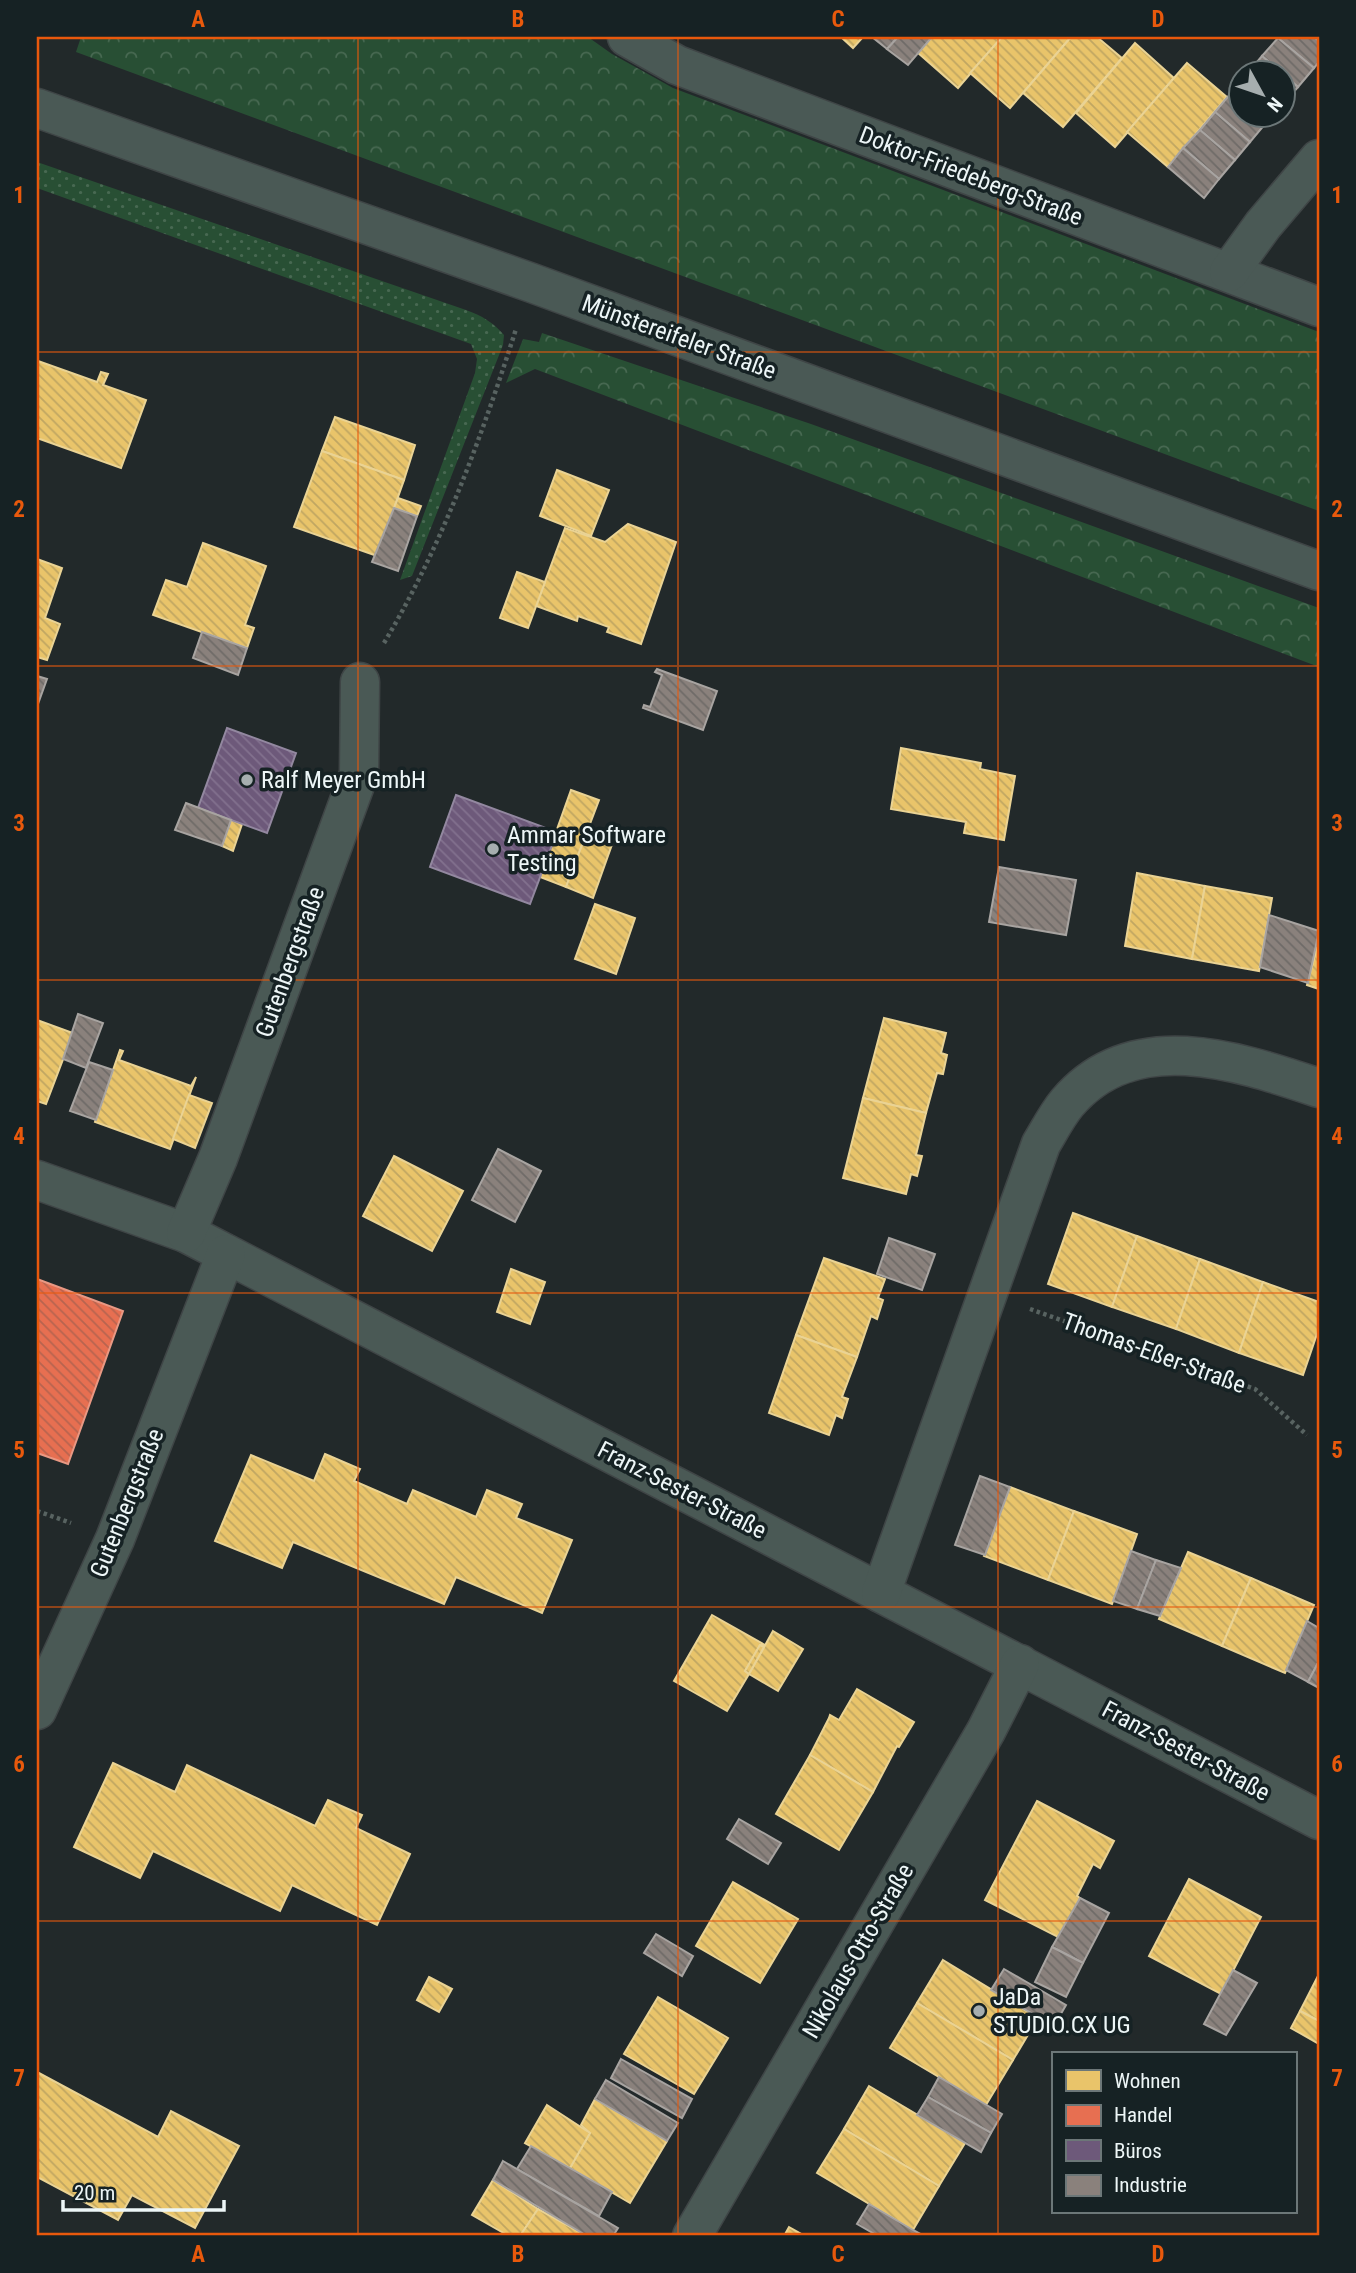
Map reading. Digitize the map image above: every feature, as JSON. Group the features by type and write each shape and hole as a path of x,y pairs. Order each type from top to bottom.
{"street":[{"name":"Doktor-Friedeberg-Straße","path":"627,37 650,52 687,69 1319,307"},
{"name":"Münstereifeler Straße","path":"37,108 531,283 1319,571"},
{"path":"1229,272 1263,225 1319,159"},
{"name":"Gutenbergstraße","path":"186,1233 218,1158 359,774 360,682"},
{"path":"881,1593 1041,1144 1067,1103 1096,1078 1125,1063 1164,1055 1207,1055 1252,1065 1319,1088"},
{"name":"Franz-Sester-Straße","path":"37,1180 186,1233 1319,1820"},
{"name":"Gutenbergstraße","path":"37,1710 115,1539 226,1254"},
{"name":"Nikolaus-Otto-Straße","path":"692,2236 986,1731 1020,1664"}],"path":[{"path":"360,682 412,596 466,468 531,283"},
{"name":"Thomas-Eßer-Straße","path":"988,1294 1255,1389 1307,1434"}],"green space":[{"path":"81,37 588,37 612,54 673,88 1319,332 1319,511 76,52"},
{"path":"37,162 466,310 496,326 504,335 503,345 412,576 400,580 475,373 477,359 471,344 37,188"},
{"path":"542,333 811,424 1319,608 1319,667 535,369 506,383 523,339 539,342"}],"building: Wohnen":[{"path":"841,37 863,37 853,48"},
{"path":"932,37 1002,37 958,88 918,53"},
{"path":"1002,37 1070,38 1010,108 970,73"},
{"path":"1071,37 1097,37 1122,58 1063,127 1023,93"},
{"path":"1135,43 1174,78 1115,147 1076,113"},
{"path":"1187,63 1226,96 1168,167 1127,132"},
{"path":"38,361 97,382 101,372 108,374 103,385 146,400 121,468 37,438"},
{"path":"335,417 415,445 404,480 322,451"},
{"path":"322,451 404,480 377,556 294,527"},
{"path":"557,470 609,490 591,536 540,516"},
{"path":"398,498 421,506 417,516 394,508"},
{"path":"628,524 676,542 641,644 607,632 609,627 578,616 577,621 536,606 565,528 605,542"},
{"path":"203,543 266,566 245,625 254,628 247,648 153,615 166,580 187,587"},
{"path":"37,559 62,568 45,618 60,624 47,660 37,657"},
{"path":"517,572 545,582 528,628 500,618"},
{"path":"901,748 981,763 980,769 1015,776 1004,840 964,833 966,822 891,809"},
{"path":"571,790 599,800 566,887 540,877"},
{"path":"231,820 242,824 233,851 222,846"},
{"path":"589,827 615,836 593,898 566,887"},
{"path":"1137,873 1205,886 1192,959 1125,946"},
{"path":"1205,886 1272,898 1259,971 1192,959"},
{"path":"595,904 635,918 616,974 575,959"},
{"path":"1319,940 1319,989 1307,985"},
{"path":"884,1018 946,1033 941,1053 947,1055 943,1074 937,1073 926,1113 863,1098"},
{"path":"37,1020 73,1033 46,1104 37,1101"},
{"path":"120,1050 123,1051 119,1060 191,1086 196,1077 170,1149 95,1122"},
{"path":"189,1095 212,1103 195,1148 173,1139"},
{"path":"863,1098 926,1113 916,1155 922,1156 917,1176 911,1174 906,1194 843,1178"},
{"path":"394,1156 463,1191 432,1251 363,1216"},
{"path":"1073,1213 1137,1236 1112,1307 1048,1284"},
{"path":"1137,1236 1200,1259 1176,1329 1112,1307"},
{"path":"824,1258 885,1279 878,1298 883,1300 877,1319 871,1316 857,1357 796,1335"},
{"path":"1200,1259 1263,1282 1239,1353 1176,1329"},
{"path":"511,1269 545,1282 530,1324 497,1312"},
{"path":"1263,1282 1319,1302 1319,1328 1303,1375 1239,1353"},
{"path":"796,1335 857,1357 842,1397 848,1399 842,1418 836,1415 829,1435 769,1413"},
{"path":"325,1454 360,1469 354,1481 407,1504 413,1490 476,1517 487,1490 522,1504 516,1518 572,1540 542,1613 456,1577 444,1604 293,1542 282,1568 215,1541 251,1455 314,1481"},
{"path":"1010,1487 1074,1511 1048,1580 984,1556"},
{"path":"1074,1511 1137,1534 1112,1604 1048,1580"},
{"path":"1188,1552 1251,1578 1222,1646 1159,1619"},
{"path":"1251,1578 1314,1605 1285,1673 1222,1646"},
{"path":"712,1615 765,1645 760,1645 745,1671 749,1674 727,1711 674,1681"},
{"path":"773,1631 803,1649 778,1691 749,1674"},
{"path":"760,1645 764,1647 749,1674 745,1671"},
{"path":"857,1689 914,1722 899,1747 897,1746 873,1792 810,1755 830,1715 839,1720"},
{"path":"810,1755 873,1792 839,1850 776,1814"},
{"path":"113,1763 175,1792 187,1765 315,1826 328,1800 362,1815 356,1828 410,1854 377,1925 292,1885 280,1911 153,1851 140,1878 74,1847"},
{"path":"1037,1801 1114,1841 1100,1868 1093,1864 1060,1938 985,1900"},
{"path":"1189,1879 1261,1917 1221,1994 1149,1956"},
{"path":"733,1882 798,1919 760,1983 696,1946"},
{"path":"943,1960 1038,2018 1013,2060 917,2003"},
{"path":"1319,1974 1319,2021 1300,2011"},
{"path":"429,1977 452,1989 439,2012 417,2000"},
{"path":"658,1997 728,2038 694,2094 624,2054"},
{"path":"917,2003 1013,2060 986,2105 890,2048"},
{"path":"1300,2011 1319,2021 1319,2044 1291,2028"},
{"path":"37,2072 158,2137 171,2111 239,2146 195,2228 132,2195 118,2220 37,2177"},
{"path":"869,2086 965,2143 939,2186 844,2129"},
{"path":"595,2099 667,2141 630,2203 570,2168 590,2133 581,2125"},
{"path":"547,2105 590,2133 570,2168 525,2143"},
{"path":"844,2129 939,2186 913,2230 817,2173"},
{"path":"493,2180 538,2209 520,2236 509,2236 472,2215"},
{"path":"538,2209 587,2236 520,2236"},
{"path":"789,2227 805,2236 784,2236"}],"building: Handel":[{"path":"37,1279 123,1311 68,1464 37,1453"}],"building: Büros":[{"path":"227,728 296,753 267,833 198,808"},
{"path":"456,795 557,832 530,904 430,867"}],"building: Industrie":[{"path":"872,37 898,37 887,49"},
{"path":"898,37 932,37 908,65 887,49"},
{"path":"1314,37 1319,41 1319,62 1314,68 1278,38"},
{"path":"1278,38 1314,68 1298,87 1296,60 1267,60 1262,56"},
{"path":"1226,99 1226,121 1215,112"},
{"path":"1215,112 1226,121 1226,130 1236,130 1250,142 1235,160 1200,130"},
{"path":"1200,130 1235,160 1219,179 1183,148"},
{"path":"1236,130 1260,130 1250,142"},
{"path":"1183,148 1219,179 1204,198 1168,167"},
{"path":"394,508 417,516 398,571 372,562"},
{"path":"202,632 247,648 238,675 193,658"},
{"path":"657,669 717,691 703,730 643,708 644,705 650,707 662,675 655,672"},
{"path":"37,676 47,679 38,704 37,703"},
{"path":"186,803 231,820 222,846 175,830"},
{"path":"999,867 1076,880 1066,935 989,922"},
{"path":"1269,915 1319,931 1308,983 1260,967"},
{"path":"78,1014 103,1023 86,1068 63,1059"},
{"path":"89,1062 113,1070 96,1120 70,1111"},
{"path":"498,1149 541,1171 515,1222 472,1200"},
{"path":"889,1238 935,1254 922,1290 877,1274"},
{"path":"980,1476 1010,1487 985,1555 955,1545"},
{"path":"1131,1551 1156,1560 1137,1609 1113,1601"},
{"path":"1156,1560 1181,1568 1160,1616 1137,1609"},
{"path":"1307,1621 1319,1628 1319,1661 1308,1682 1286,1670"},
{"path":"1319,1661 1319,1688 1308,1682"},
{"path":"739,1819 781,1843 768,1864 727,1839"},
{"path":"1080,1898 1109,1913 1083,1963 1052,1947"},
{"path":"656,1934 693,1956 682,1976 644,1953"},
{"path":"1052,1947 1083,1963 1066,1997 1035,1982"},
{"path":"1004,1969 1066,2005 1054,2026 991,1990"},
{"path":"1233,1970 1257,1983 1226,2035 1204,2024"},
{"path":"621,2059 692,2099 682,2118 611,2078"},
{"path":"939,2077 1002,2114 991,2133 928,2097"},
{"path":"606,2080 678,2123 667,2141 595,2099"},
{"path":"928,2097 991,2133 981,2152 917,2115"},
{"path":"531,2146 612,2192 599,2216 517,2169"},
{"path":"503,2161 618,2228 613,2236 587,2236 493,2180"},
{"path":"869,2204 924,2236 878,2236 857,2224"}],"place":[{"name":"Ralf Meyer GmbH","path":"247,780"},
{"name":"Ammar Software Testing","path":"493,849"},
{"name":"JaDa STUDIO.CX UG","path":"979,2011"}]}
